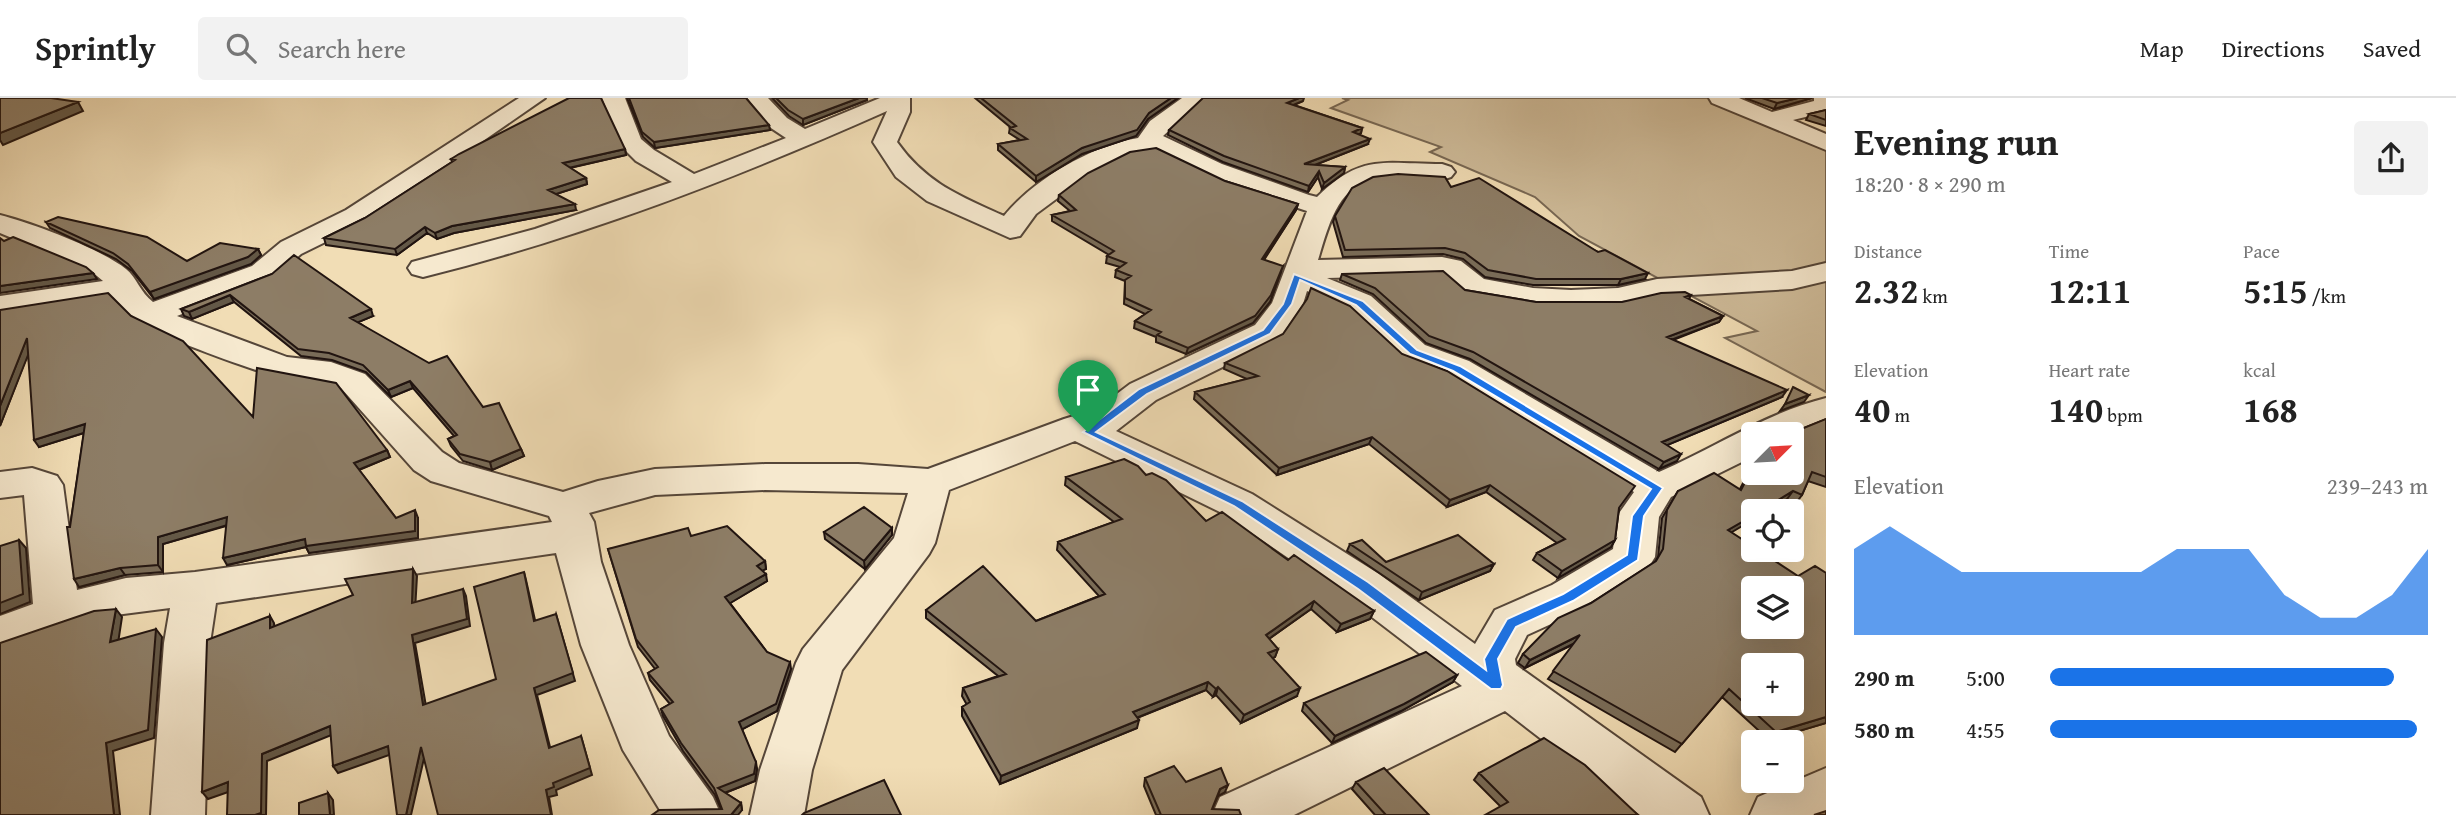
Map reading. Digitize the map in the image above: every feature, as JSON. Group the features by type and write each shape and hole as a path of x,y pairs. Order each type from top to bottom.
{"street":[{"path":"0,306 135,301 262,272 291,248 356,216 534,98"},
{"path":"613,98 619,104 630,141 641,153 692,184"},
{"path":"756,98 772,117 804,139"},
{"path":"423,268 567,229 692,184 898,98 899,112 885,142 905,172 936,195 1010,230 1020,213 1038,196 1097,160 1122,149 1158,143"},
{"path":"1194,98 1186,108 1157,128 1150,138 1214,172 1264,192 1322,207"},
{"path":"1720,98 1826,143"},
{"path":"1768,120 1825,105 1825,98"},
{"path":"1088,432 1143,392 1267,332 1287,304 1322,207 1348,181 1366,172 1442,172"},
{"path":"0,223 102,265 119,278 135,301 231,350 278,366 303,371 331,372 353,381 386,413 428,461 445,472 570,521"},
{"path":"1299,272 1442,266 1450,267 1474,287 1533,298 1571,299 1618,297 1657,288 1820,277"},
{"path":"1299,272 1360,303 1413,352 1457,368 1657,488"},
{"path":"1792,422 1826,409"},
{"path":"0,635 126,595 195,589 570,521 598,494 655,482 765,477 858,477 931,482 1077,427 1238,503 1363,586 1682,815"},
{"path":"1238,815 1490,695 1494,679 1491,659 1511,623 1568,597 1633,557 1638,516 1657,488 1713,463 1741,447"},
{"path":"0,485 32,481 43,485 57,615"},
{"path":"777,815 786,770 820,663 915,543 931,482"},
{"path":"570,521 579,562 605,645 649,750 694,815"},
{"path":"178,815 187,643 195,589"},
{"path":"1777,815 1826,792"}],"shaded area":[{"path":"1342,98 1710,98 1826,144 1826,392 1725,338 1757,331 1579,236 1535,197 1430,152 1441,147 1331,108 1348,100"}],"building":[{"path":"0,98 51,98 78,102 0,133"},
{"path":"569,98 601,98 625,149 563,163 586,178 548,190 575,204 452,226 435,233 425,227 395,249 324,238 365,218 455,160 451,159 459,154"},
{"path":"629,98 746,98 769,125 654,142 642,132"},
{"path":"776,98 859,98 803,119 788,110"},
{"path":"981,98 1171,98 1149,113 1137,130 1082,148 1036,176 998,144 1027,139 1010,128 1016,126"},
{"path":"1203,98 1299,98 1287,103 1362,128 1353,132 1370,139 1304,164 1345,167 1324,183 1319,171 1309,186 1224,156 1169,130"},
{"path":"1762,98 1798,98 1777,103"},
{"path":"1826,110 1826,120 1809,114"},
{"path":"1156,148 1225,181 1298,204 1262,259 1283,266 1271,295 1255,316 1188,348 1157,335 1161,332 1135,321 1151,310 1125,298 1125,280 1131,276 1116,270 1126,263 1107,256 1114,251 1052,215 1076,210 1059,195 1088,173 1130,152"},
{"path":"1398,174 1445,177 1451,187 1479,178 1598,252 1605,250 1648,273 1621,279 1536,279 1488,270 1465,253 1445,248 1345,250 1335,216 1352,188 1373,177"},
{"path":"58,217 147,237 187,261 220,243 258,249 248,257 150,292 128,264 113,253 46,222"},
{"path":"13,237 86,267 93,273 0,286 0,238 4,241"},
{"path":"294,255 371,309 350,318 429,363 447,356 483,407 499,403 521,449 490,462 460,454 448,439 457,435 410,381 388,390 363,365 329,353 298,349 230,295 189,312 181,309 272,274"},
{"path":"1443,271 1465,290 1536,302 1622,302 1661,293 1685,292 1691,295 1685,297 1723,316 1667,337 1787,390 1662,442 1681,454 1664,462 1473,352 1429,336 1375,288 1342,274"},
{"path":"1311,288 1350,306 1402,354 1447,371 1635,486 1619,508 1615,540 1562,571 1537,553 1565,539 1490,485 1450,500 1372,437 1279,468 1195,392 1258,376 1225,363 1283,334 1307,299"},
{"path":"108,293 131,316 183,341 253,417 257,368 336,383 387,450 354,463 396,518 415,510 415,531 306,546 305,539 223,558 227,517 158,537 158,565 120,568 74,579 67,527 70,527 85,424 34,440 27,338 0,406 0,310"},
{"path":"1793,387 1809,395 1785,404"},
{"path":"1826,419 1826,477 1812,472 1802,495 1793,491 1780,499 1741,499 1741,522 1728,530 1741,538 1741,562 1776,562 1798,576 1815,566 1826,573 1826,717 1783,730 1774,730 1759,716 1804,716 1804,653 1741,653 1741,700 1729,689 1682,744 1553,671 1580,635 1530,660 1523,654 1558,618 1591,603 1656,561 1663,549 1667,510 1678,491 1714,473 1741,490 1744,485 1804,485 1804,428"},
{"path":"1124,459 1138,466 1146,475 1152,473 1166,480 1206,521 1222,512 1288,560 1294,555 1374,611 1341,624 1314,601 1266,635 1278,649 1268,653 1300,688 1244,715 1218,687 1216,689 1208,682 1133,712 1139,720 1001,776 962,707 970,702 963,688 1006,674 926,610 983,566 1036,621 1105,594 1058,542 1122,519 1066,477"},
{"path":"864,507 892,528 864,561 824,532"},
{"path":"727,526 765,561 757,566 766,574 725,597 767,652 790,662 776,704 739,722 756,762 754,774 718,788 741,803 731,815 652,815 659,810 722,809 714,788 681,743 661,709 673,702 648,673 658,667 636,639 608,549 688,528 691,536"},
{"path":"1458,535 1494,564 1422,592 1350,544 1362,540 1386,562"},
{"path":"19,540 23,594 0,603 0,546"},
{"path":"413,569 412,603 463,589 467,619 412,635 423,705 496,679 474,587 524,572 534,621 556,614 573,673 534,688 549,748 581,736 590,768 553,783 554,787 546,790 551,815 438,815 421,747 406,815 397,815 388,746 333,766 330,726 262,754 261,813 227,815 228,782 202,792 207,640 270,616 270,628 353,595 345,579"},
{"path":"116,609 110,642 156,629 148,730 106,743 114,815 0,815 0,643 94,611"},
{"path":"1426,652 1457,675 1404,704 1335,736 1304,703"},
{"path":"1544,738 1585,765 1638,815 1485,815 1508,802 1479,773"},
{"path":"1174,766 1186,782 1221,768 1228,785 1220,789 1212,809 1239,810 1241,815 1161,815 1145,778"},
{"path":"1384,768 1429,815 1386,815 1356,782"},
{"path":"884,780 901,815 802,815 804,813"},
{"path":"328,793 330,815 299,815 299,803"}],"route":[{"path":"1297,276 1360,303 1413,352 1457,368 1657,488 1638,516 1638,541 1633,557 1568,597 1511,623 1491,659 1496,685 1363,586 1238,503 1088,432 1143,392 1267,332 1287,304 1297,276"}]}
